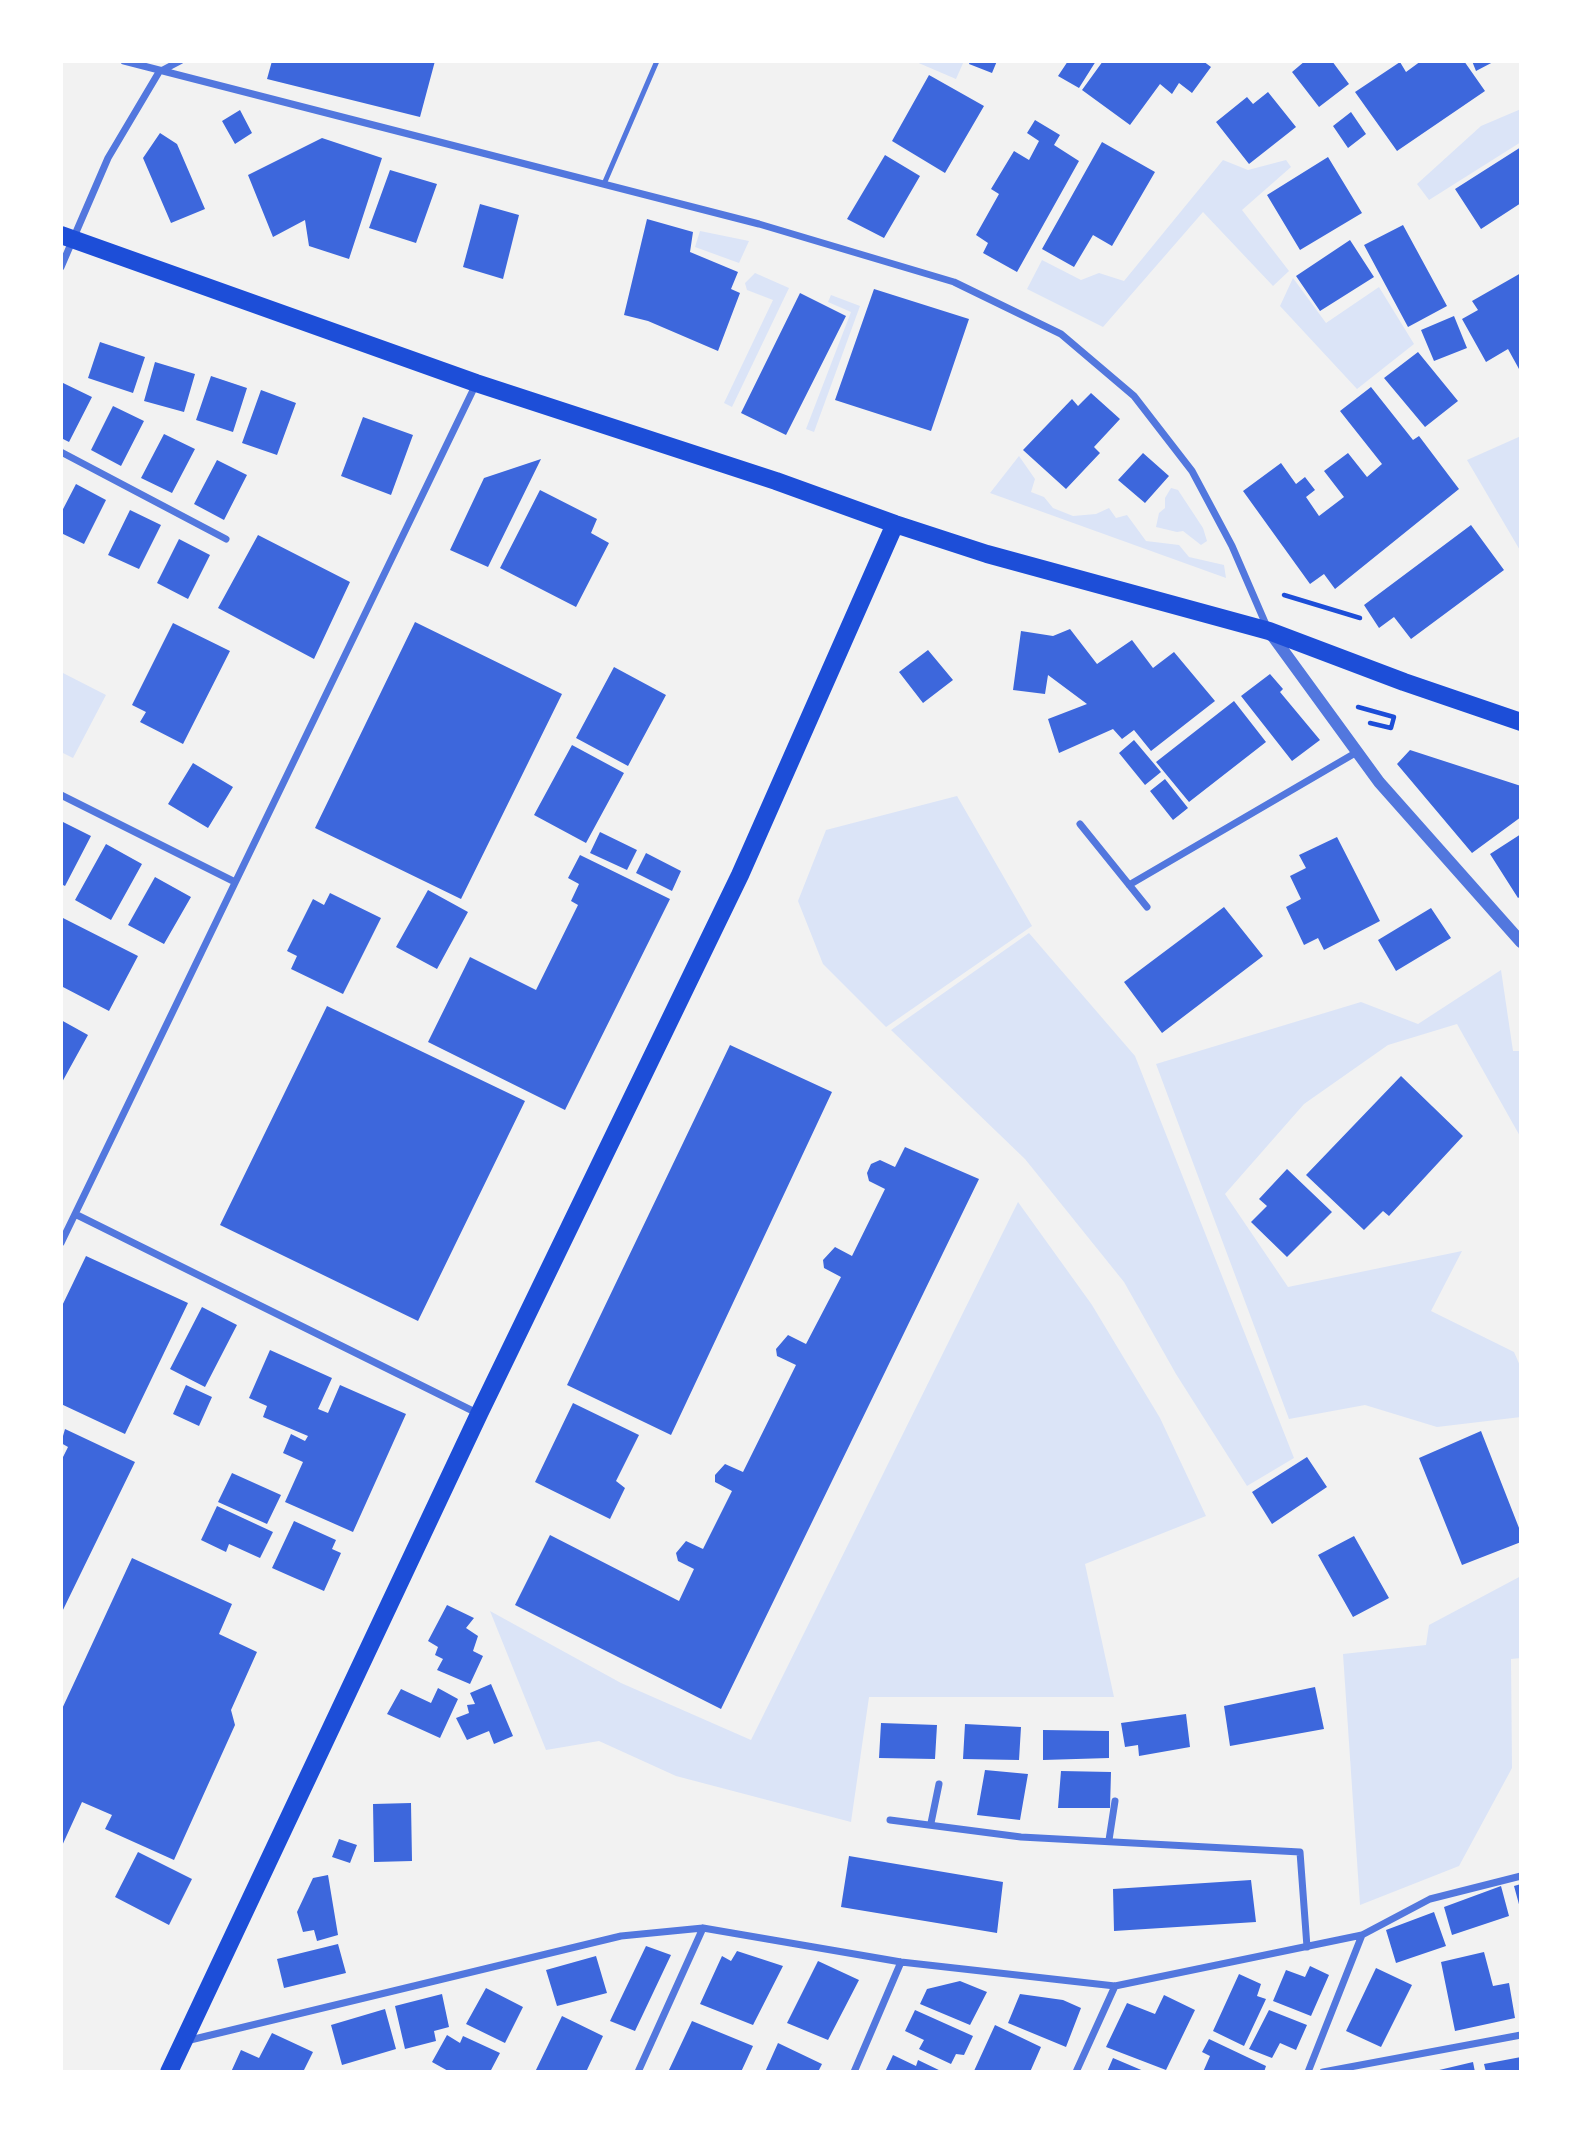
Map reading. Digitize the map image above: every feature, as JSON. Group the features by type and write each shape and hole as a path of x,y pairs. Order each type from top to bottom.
{"main road":[{"path":"67,237 476,383 776,481 894,524 987,554 1269,631 1404,682 1521,722"},
{"path":"169,2072 479,1414 740,876 894,524"}],"street":[{"path":"124,61 760,224 954,282 1061,334 1134,396 1192,471 1232,546 1269,631 1357,752 1521,942"},
{"path":"61,267 67,237 108,158 159,72 180,61"},
{"path":"61,1243 476,383"},
{"path":"61,452 226,539"},
{"path":"1129,886 1357,752"},
{"path":"61,795 235,882"},
{"path":"1080,824 1147,908"},
{"path":"75,1214 479,1414"},
{"path":"931,1824 939,1784"},
{"path":"1110,1840 1115,1801"},
{"path":"890,1820 1021,1837 1300,1852 1307,1948"},
{"path":"182,2042 621,1936 703,1928 901,1962 1115,1986 1362,1935 1430,1899 1521,1876"},
{"path":"638,2072 703,1928"},
{"path":"1308,2072 1362,1935"},
{"path":"854,2072 901,1962"},
{"path":"1076,2072 1115,1986"},
{"path":"1323,2072 1521,2035"}],"lane":[{"path":"604,184 657,61"}],"path":[{"path":"1284,595 1360,618"},
{"path":"1350,705 1394,717 1391,729 1367,722"}],"shaded area":[{"path":"914,61 964,61 956,79"},
{"path":"1521,109 1521,142 1429,200 1417,184 1481,126"},
{"path":"1223,160 1248,170 1286,160 1291,167 1242,210 1289,271 1273,286 1203,212 1103,327 1027,289 1042,260 1081,280 1099,273 1124,281"},
{"path":"700,231 749,241 739,263 695,247"},
{"path":"755,273 789,288 732,407 724,403 773,300 747,290 745,283"},
{"path":"1293,278 1326,323 1379,287 1414,344 1357,389 1280,306"},
{"path":"831,295 860,306 814,432 806,429 851,312 828,302"},
{"path":"1521,436 1521,552 1467,460"},
{"path":"1019,456 1035,479 1031,492 1044,497 1053,508 1073,516 1096,514 1109,508 1116,518 1127,515 1146,541 1179,545 1189,557 1224,565 1226,578 990,493"},
{"path":"1171,488 1178,490 1203,528 1207,541 1201,545 1183,531 1156,527 1159,513 1165,508 1165,498"},
{"path":"61,672 106,695 73,758 61,752"},
{"path":"957,796 1032,926 886,1027 823,964 798,901 826,830"},
{"path":"1029,933 1135,1056 1294,1458 1247,1486 1176,1374 1124,1282 1025,1159 891,1030"},
{"path":"1501,970 1513,1051 1521,1051 1521,1138 1457,1024 1388,1045 1304,1104 1225,1194 1288,1287 1462,1251 1431,1311 1514,1352 1521,1368 1521,1417 1437,1427 1365,1405 1289,1419 1156,1064 1361,1002 1418,1024"},
{"path":"1018,1202 1092,1305 1160,1418 1206,1516 1085,1564 1114,1697 869,1697 851,1822 676,1776 599,1741 546,1750 490,1611 621,1683 751,1740"},
{"path":"1521,1576 1521,1658 1511,1659 1512,1768 1459,1866 1360,1905 1343,1654 1426,1645 1429,1625"}],"building":[{"path":"272,61 435,61 420,117 267,79"},
{"path":"970,61 997,61 992,73 969,64"},
{"path":"1068,61 1096,61 1079,88 1058,76"},
{"path":"1103,61 1203,61 1211,67 1192,93 1179,83 1172,94 1160,84 1130,125 1082,90"},
{"path":"1305,61 1332,61 1349,84 1319,107 1292,72"},
{"path":"1421,61 1464,61 1485,91 1397,151 1355,92 1400,62 1406,72"},
{"path":"1472,61 1495,61 1476,71"},
{"path":"929,75 984,106 945,173 892,141"},
{"path":"1268,92 1296,127 1249,164 1216,122 1247,97 1253,104"},
{"path":"240,110 252,133 235,144 222,121"},
{"path":"1351,112 1366,134 1348,148 1333,126"},
{"path":"1035,120 1060,135 1054,145 1079,161 1017,272 983,253 988,243 976,235 999,194 991,189 1014,151 1029,160 1039,141 1027,133"},
{"path":"160,133 177,144 205,209 171,223 143,158"},
{"path":"322,138 382,158 349,259 309,246 305,220 273,237 248,175"},
{"path":"1102,142 1155,172 1112,246 1093,235 1074,267 1042,249"},
{"path":"1521,147 1521,203 1481,229 1455,189"},
{"path":"885,155 920,176 884,238 847,219"},
{"path":"1328,157 1362,213 1300,250 1267,195"},
{"path":"390,170 437,184 416,243 369,228"},
{"path":"480,204 519,215 503,279 463,267"},
{"path":"647,219 693,232 690,252 738,272 731,289 740,293 718,351 648,321 624,315"},
{"path":"1403,225 1447,306 1408,327 1364,245"},
{"path":"1350,240 1374,277 1320,311 1296,276"},
{"path":"1521,273 1519,369 1508,349 1486,362 1462,319 1478,310 1472,301"},
{"path":"874,289 969,319 931,431 835,400"},
{"path":"800,293 846,316 786,435 741,413"},
{"path":"1454,316 1467,348 1434,361 1421,330"},
{"path":"100,342 145,357 133,393 88,378"},
{"path":"1418,352 1458,401 1425,427 1384,378"},
{"path":"155,362 195,374 184,412 144,401"},
{"path":"211,376 247,388 233,432 196,420"},
{"path":"61,382 92,397 69,442 61,438"},
{"path":"1371,387 1413,440 1419,436 1459,489 1335,589 1324,574 1310,584 1243,491 1281,463 1296,484 1305,477 1315,490 1306,497 1319,516 1344,497 1324,471 1348,453 1367,477 1382,464 1340,411"},
{"path":"261,390 296,403 277,455 242,443"},
{"path":"1091,393 1120,419 1094,447 1100,453 1066,489 1023,450 1072,399 1078,406"},
{"path":"113,406 144,421 121,466 91,450"},
{"path":"363,417 413,435 391,495 341,476"},
{"path":"164,434 195,449 172,493 141,478"},
{"path":"1143,453 1169,476 1145,503 1118,480"},
{"path":"541,459 488,567 450,550 484,478"},
{"path":"217,460 247,475 224,520 194,504"},
{"path":"76,484 106,500 84,544 61,533 61,513"},
{"path":"540,490 597,519 591,533 609,543 576,607 500,568"},
{"path":"130,510 161,525 139,569 108,555"},
{"path":"1471,525 1504,570 1411,639 1394,617 1379,628 1364,605"},
{"path":"258,535 350,582 314,659 218,608"},
{"path":"179,539 210,555 188,599 157,583"},
{"path":"415,622 562,694 461,899 315,828"},
{"path":"173,623 230,651 183,744 140,722 146,712 132,705"},
{"path":"1070,629 1097,664 1132,640 1153,668 1174,652 1215,701 1151,751 1134,730 1122,739 1113,729 1059,753 1048,719 1087,704 1048,675 1045,694 1013,690 1021,631 1053,636"},
{"path":"928,650 953,680 923,703 899,672"},
{"path":"614,667 666,695 628,766 576,738"},
{"path":"1270,674 1283,689 1280,692 1320,740 1292,761 1241,696"},
{"path":"1234,701 1266,742 1189,802 1156,762"},
{"path":"1134,740 1161,772 1145,785 1119,753"},
{"path":"572,745 624,773 586,843 534,815"},
{"path":"1410,750 1521,786 1521,817 1472,853 1397,764"},
{"path":"193,763 233,787 208,828 168,804"},
{"path":"1165,779 1188,808 1173,820 1150,791"},
{"path":"61,821 91,836 65,886 61,884"},
{"path":"600,832 637,850 627,870 590,853"},
{"path":"1521,834 1521,896 1518,898 1490,854"},
{"path":"1337,837 1380,921 1324,950 1318,938 1304,945 1286,907 1301,899 1290,876 1306,868 1299,855"},
{"path":"106,844 142,864 111,920 75,900"},
{"path":"646,853 681,871 672,891 636,873"},
{"path":"580,855 670,899 565,1110 428,1042 470,957 536,990 578,905 571,901 579,884 568,878"},
{"path":"155,877 191,897 164,944 128,925"},
{"path":"428,890 468,912 437,969 396,947"},
{"path":"330,893 381,918 343,994 291,969 297,956 287,951 313,899 324,905"},
{"path":"1224,907 1263,956 1162,1033 1124,982"},
{"path":"1431,908 1451,938 1396,971 1378,940"},
{"path":"61,917 138,956 109,1011 61,986"},
{"path":"327,1006 525,1101 418,1321 220,1225"},
{"path":"61,1020 88,1035 61,1084"},
{"path":"730,1045 832,1092 671,1435 567,1385"},
{"path":"1401,1076 1463,1136 1389,1216 1383,1211 1364,1230 1306,1175"},
{"path":"905,1147 979,1179 721,1709 515,1605 550,1535 679,1601 694,1569 678,1561 676,1553 686,1541 703,1549 732,1491 715,1482 715,1475 725,1464 743,1472 796,1365 777,1356 776,1349 788,1335 806,1344 841,1277 824,1268 823,1260 835,1247 852,1256 885,1189 869,1181 867,1173 871,1164 880,1160 895,1167"},
{"path":"1287,1169 1332,1212 1287,1257 1251,1222 1267,1206 1259,1199"},
{"path":"86,1256 188,1303 125,1434 61,1404 61,1308"},
{"path":"202,1307 237,1325 205,1387 170,1369"},
{"path":"270,1350 332,1378 318,1409 328,1413 340,1385 406,1414 353,1532 285,1502 303,1462 283,1453 291,1434 305,1441 308,1436 263,1417 267,1406 249,1398"},
{"path":"186,1385 212,1397 199,1426 173,1414"},
{"path":"573,1403 639,1435 616,1481 625,1488 610,1519 535,1482"},
{"path":"65,1429 135,1462 61,1614 61,1461 68,1447 61,1443"},
{"path":"1481,1431 1521,1533 1521,1542 1462,1565 1419,1458"},
{"path":"1307,1457 1327,1487 1272,1524 1252,1492"},
{"path":"232,1473 281,1495 267,1524 218,1502"},
{"path":"217,1506 273,1532 260,1558 229,1544 226,1552 201,1540"},
{"path":"294,1521 336,1540 332,1549 341,1553 324,1591 272,1568"},
{"path":"1354,1536 1389,1598 1353,1617 1318,1555"},
{"path":"132,1558 232,1604 219,1634 257,1652 231,1710 235,1725 174,1860 105,1829 112,1815 82,1802 61,1848 61,1711"},
{"path":"447,1605 474,1618 466,1628 478,1636 473,1651 483,1656 470,1684 437,1670 443,1659 435,1655 438,1647 428,1641"},
{"path":"491,1684 513,1736 494,1744 489,1731 467,1740 456,1718 469,1713 467,1705 475,1704 470,1693"},
{"path":"1315,1687 1324,1729 1230,1746 1224,1706"},
{"path":"438,1688 458,1699 440,1738 387,1714 401,1689 431,1703"},
{"path":"1186,1714 1190,1747 1139,1756 1138,1745 1125,1747 1121,1723"},
{"path":"881,1723 937,1725 935,1759 879,1758"},
{"path":"965,1724 1021,1727 1019,1760 963,1759"},
{"path":"1043,1730 1109,1731 1109,1758 1043,1760"},
{"path":"985,1770 1028,1774 1020,1820 977,1815"},
{"path":"1061,1771 1111,1772 1110,1808 1058,1808"},
{"path":"411,1803 412,1861 374,1862 373,1804"},
{"path":"339,1839 357,1845 350,1863 332,1857"},
{"path":"138,1852 192,1879 169,1925 115,1897"},
{"path":"849,1856 1003,1882 997,1933 841,1907"},
{"path":"328,1875 338,1935 317,1941 314,1930 303,1932 297,1912 313,1878"},
{"path":"1251,1880 1256,1922 1114,1931 1113,1889"},
{"path":"1521,1884 1521,1908 1520,1908 1514,1886"},
{"path":"1501,1886 1509,1916 1452,1935 1444,1907"},
{"path":"1434,1912 1446,1946 1396,1963 1386,1930"},
{"path":"338,1944 346,1973 284,1988 277,1959"},
{"path":"646,1946 671,1955 635,2031 610,2021"},
{"path":"737,1951 783,1966 753,2025 700,2004 722,1956 731,1961"},
{"path":"1484,1952 1493,1986 1509,1983 1515,2018 1455,2031 1441,1962"},
{"path":"596,1956 607,1993 557,2006 546,1970"},
{"path":"818,1961 859,1980 828,2040 787,2023"},
{"path":"1310,1966 1329,1975 1311,2016 1273,2001 1286,1970 1305,1977"},
{"path":"1376,1968 1412,1985 1381,2047 1346,2031"},
{"path":"1239,1974 1261,1984 1257,1996 1266,1999 1244,2046 1213,2031"},
{"path":"960,1981 987,1992 970,2025 920,2004 927,1989"},
{"path":"486,1988 523,2007 505,2043 466,2024"},
{"path":"442,1994 449,2027 434,2031 436,2041 405,2049 395,2006"},
{"path":"1020,1994 1063,2000 1081,2008 1066,2047 1008,2023"},
{"path":"1164,1995 1195,2010 1166,2070 1106,2047 1127,2003 1155,2014"},
{"path":"385,2009 396,2049 342,2065 331,2025"},
{"path":"915,2010 973,2036 964,2055 956,2054 951,2064 919,2049 924,2040 905,2031"},
{"path":"1269,2010 1307,2025 1296,2050 1280,2043 1272,2058 1249,2049"},
{"path":"562,2016 603,2036 586,2072 535,2072"},
{"path":"692,2021 753,2046 741,2072 668,2072"},
{"path":"995,2025 1041,2047 1030,2072 974,2071"},
{"path":"272,2033 313,2052 303,2072 231,2072 241,2050 259,2058"},
{"path":"447,2035 460,2043 463,2036 500,2053 490,2072 450,2072 432,2062"},
{"path":"1209,2039 1266,2066 1264,2072 1203,2072 1210,2056 1202,2052"},
{"path":"778,2043 822,2064 818,2072 765,2072"},
{"path":"893,2055 916,2066 918,2060 943,2072 885,2072"},
{"path":"1521,2057 1521,2072 1486,2072 1484,2064"},
{"path":"1113,2058 1146,2072 1107,2072"},
{"path":"1473,2062 1475,2072 1435,2072 1435,2071"}]}
